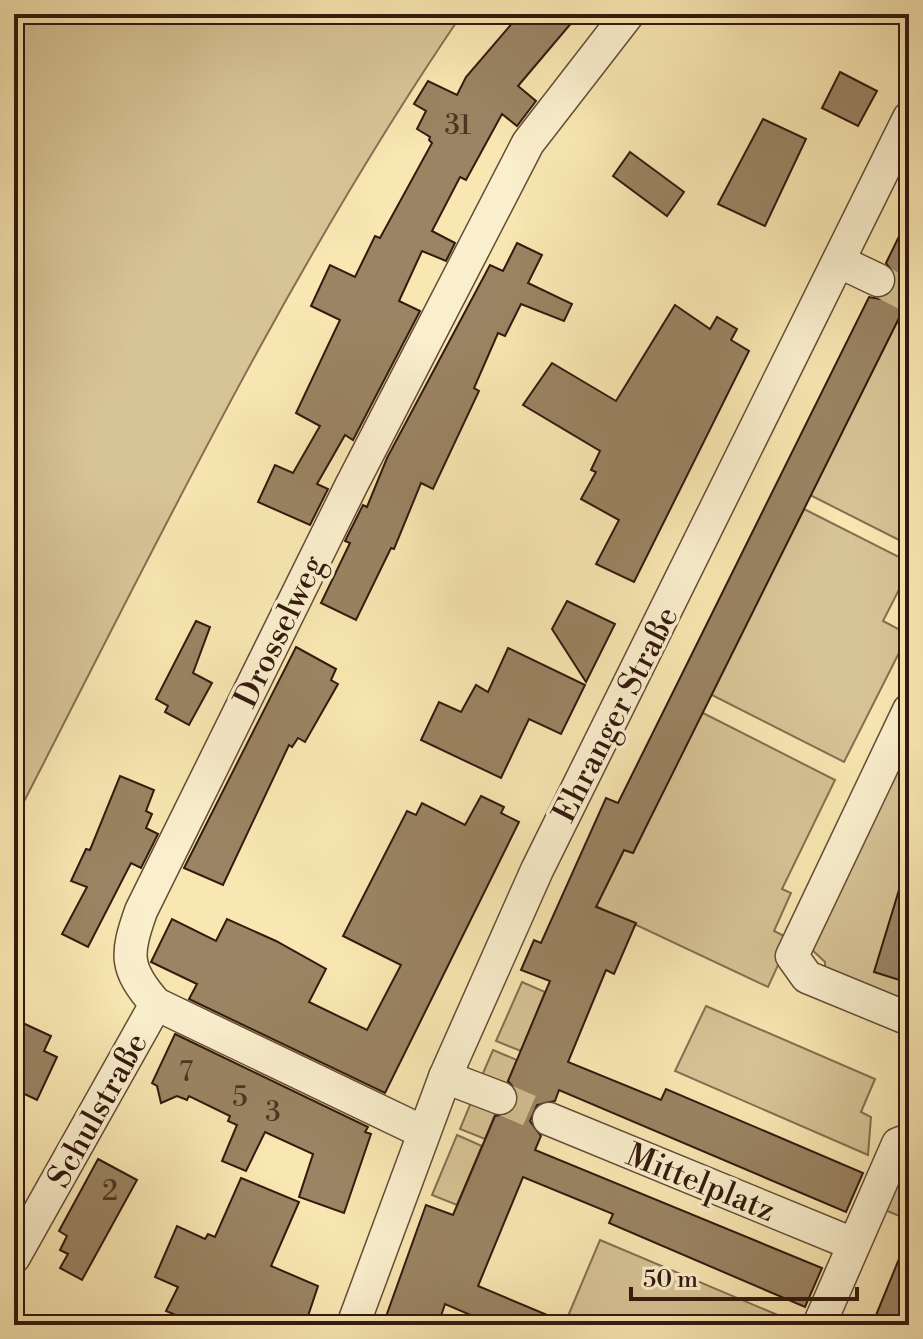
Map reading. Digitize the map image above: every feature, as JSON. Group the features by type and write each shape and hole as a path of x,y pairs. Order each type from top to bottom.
{"street":[{"name":"Drosselweg","path":"156,1004 140,986 128,948 141,911 351,486 528,143 628,14"},
{"name":"Ehranger Straße","path":"353,1325 445,1077 537,870 909,118"},
{"path":"840,262 878,280"},
{"path":"909,710 792,956 807,977 909,1019"},
{"path":"156,1004 423,1132"},
{"name":"Schulstraße","path":"14,1257 156,1004"},
{"path":"445,1077 500,1098"},
{"name":"Mittelplatz","path":"549,1119 853,1244"},
{"path":"819,1325 898,1144 909,1140"}],"shaded area":[{"path":"14,14 462,14 338,209 281,309 172,512 14,821"},
{"path":"905,306 909,308 909,545 810,495"},
{"path":"804,509 909,562 909,570 883,621 906,633 906,639 844,762 710,694"},
{"path":"701,712 835,780 782,889 791,893 774,931 790,939 768,987 596,906 624,850 633,853"},
{"path":"909,737 909,1006 825,971 825,962 808,946"},
{"path":"522,982 545,992 521,1051 496,1041"},
{"path":"706,1006 875,1079 861,1112 871,1117 868,1155 675,1071"},
{"path":"493,1050 517,1060 506,1086 481,1078"},
{"path":"472,1100 496,1112 485,1139 460,1129"},
{"path":"457,1135 482,1146 457,1205 432,1195"},
{"path":"905,1161 909,1161 909,1220 880,1208"},
{"path":"600,1240 799,1324 589,1325 568,1316"}],"building":[{"path":"520,14 579,14 518,86 536,101 517,126 502,114 466,180 460,177 432,231 455,243 446,261 422,251 399,301 420,311 353,440 345,435 317,484 328,489 310,525 258,502 275,465 293,473 320,426 296,413 340,320 311,306 330,265 355,277 375,236 380,238 432,143 430,137 417,129 426,111 414,104 428,81 457,95 466,77"},
{"path":"840,72 877,91 858,126 822,108"},
{"path":"763,119 806,139 765,226 718,204"},
{"path":"630,152 684,192 667,216 613,176"},
{"path":"909,216 909,298 633,853 624,850 596,907 636,923 614,974 606,970 568,1062 661,1100 666,1089 863,1173 846,1212 559,1090 555,1101 537,1105 530,1121 541,1136 535,1150 822,1268 805,1307 609,1223 613,1214 523,1177 478,1286 571,1325 494,1325 445,1304 438,1325 383,1325 426,1205 453,1215 495,1116 511,1113 517,1105 519,1094 508,1081 550,981 521,970 534,940 541,943 606,798 618,803 869,297 880,299 895,289 897,278 886,263"},
{"path":"517,243 542,255 528,283 572,304 564,321 521,304 505,336 498,333 474,388 479,391 433,489 421,483 394,549 391,548 356,620 321,603 350,543 345,541 363,505 367,507 387,458 490,265 503,271"},
{"path":"675,305 710,329 717,317 737,329 731,340 749,351 634,582 596,564 619,520 581,499 596,472 591,470 600,451 523,405 552,363 616,401"},
{"path":"567,601 615,624 586,682 552,629"},
{"path":"196,621 210,627 193,673 212,683 189,725 165,712 168,706 156,699"},
{"path":"296,647 336,669 331,680 338,684 305,742 298,738 292,747 289,745 223,885 184,868"},
{"path":"508,648 585,685 561,734 529,719 501,778 421,740 439,702 461,712 476,685 488,692"},
{"path":"120,776 154,790 146,811 152,814 146,828 158,834 141,868 131,863 88,947 62,934 87,887 71,881 86,849 90,850"},
{"path":"481,796 504,807 501,813 519,822 385,1093 189,999 197,984 151,962 172,919 216,941 227,919 276,941 326,969 309,1002 367,1030 401,965 343,936 407,811 416,815 422,803 465,825"},
{"path":"903,877 909,878 909,983 874,972"},
{"path":"14,1019 51,1036 44,1051 57,1057 37,1100 14,1089"},
{"path":"175,1034 368,1127 365,1132 371,1134 344,1213 299,1197 313,1154 265,1132 246,1171 222,1161 237,1125 228,1121 230,1116 189,1096 187,1100 177,1096 161,1103 157,1086 152,1083"},
{"path":"98,1159 137,1180 82,1280 60,1268 68,1254 60,1250 67,1236 59,1231"},
{"path":"241,1178 299,1202 271,1266 318,1286 305,1325 199,1325 166,1311 178,1287 155,1277 177,1226 205,1239 208,1234 215,1237"},
{"path":"908,1237 909,1325 872,1325"}],"tunnel":[{"path":"878,280 909,296"},
{"path":"500,1098 549,1119"}]}
